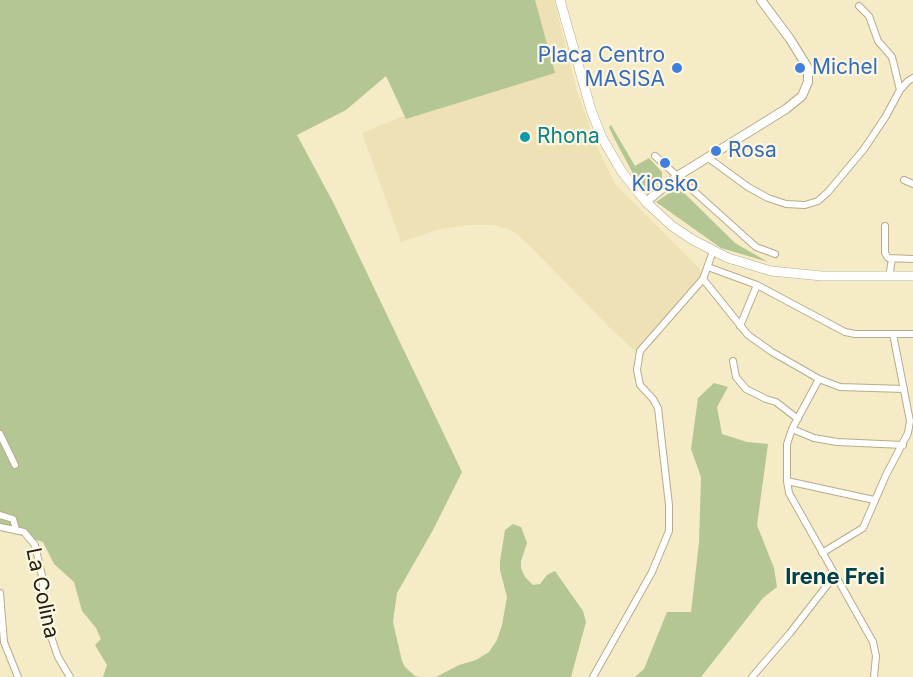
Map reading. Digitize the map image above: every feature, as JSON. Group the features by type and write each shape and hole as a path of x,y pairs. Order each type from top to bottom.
{"main road":[{"path":"560,0 596,124 616,164 646,202 672,226 713,251 757,268 790,274 913,276"}],"street":[{"path":"646,202 676,177 786,110 806,89 808,68 761,0"},
{"path":"859,6 869,16 878,41 892,57 900,90"},
{"path":"707,157 734,179 768,198 796,206 818,201 864,149 900,90 913,78"},
{"path":"655,156 756,247 775,254"},
{"path":"904,180 913,184"},
{"path":"885,226 885,253 888,258 913,259"},
{"path":"593,677 651,572 669,531 669,505 658,408 640,385 637,370 640,351 703,279 713,251"},
{"path":"889,277 892,259"},
{"path":"708,267 757,285 845,332 913,334"},
{"path":"703,279 748,335 772,352 819,379 840,387 904,388"},
{"path":"740,326 757,285"},
{"path":"822,553 863,528 874,500 908,433 910,421 894,334"},
{"path":"733,361 736,377 746,389 776,402 798,419"},
{"path":"819,379 792,429 786,456 789,493 873,642 876,656 874,677"},
{"path":"792,429 814,438 837,442 903,445"},
{"path":"0,434 15,465"},
{"path":"787,481 874,500"},
{"path":"0,515 13,519 16,529"},
{"name":"La Colina","path":"0,527 16,529 28,535 35,545 42,576 48,628 58,657 70,677"},
{"path":"752,677 835,575"},
{"path":"0,593 4,642 18,677"}],"shaded area":[{"path":"459,0 554,0 577,91 595,142 615,184 700,269 701,275 635,351 526,242 511,230 493,225 470,225 440,229 401,242 362,133 485,82"}],"green space":[{"path":"0,0 535,0 555,73 406,119 386,76 346,110 297,135 334,204 462,472 433,530 397,593 393,622 402,661 415,676 420,677 103,677 107,665 95,645 101,639 96,628 82,611 74,582 54,564 43,542 0,529"},
{"path":"611,125 635,166 649,158 662,172 662,180 648,192 638,183 614,138 609,127"},
{"path":"678,187 735,243 768,262 721,248 656,202"},
{"path":"714,383 728,387 717,407 722,434 747,442 768,444 757,525 774,568 777,587 763,598 701,677 635,677 644,669 667,612 691,612 699,543 701,477 691,449 698,398"},
{"path":"513,524 521,527 527,543 521,561 525,577 533,585 540,584 547,575 555,571 583,611 586,622 571,677 436,677 459,665 476,660 489,652 497,640 507,597 500,561 505,530"}],"place":[{"name":"Placa Centro MASISA","path":"677,68"},
{"name":"Michel","path":"800,68"},
{"name":"Rhona","path":"525,137"},
{"name":"Rosa","path":"716,151"},
{"name":"Kiosko","path":"665,163"}],"district":[{"name":"Irene Frei","path":"835,577"}]}
